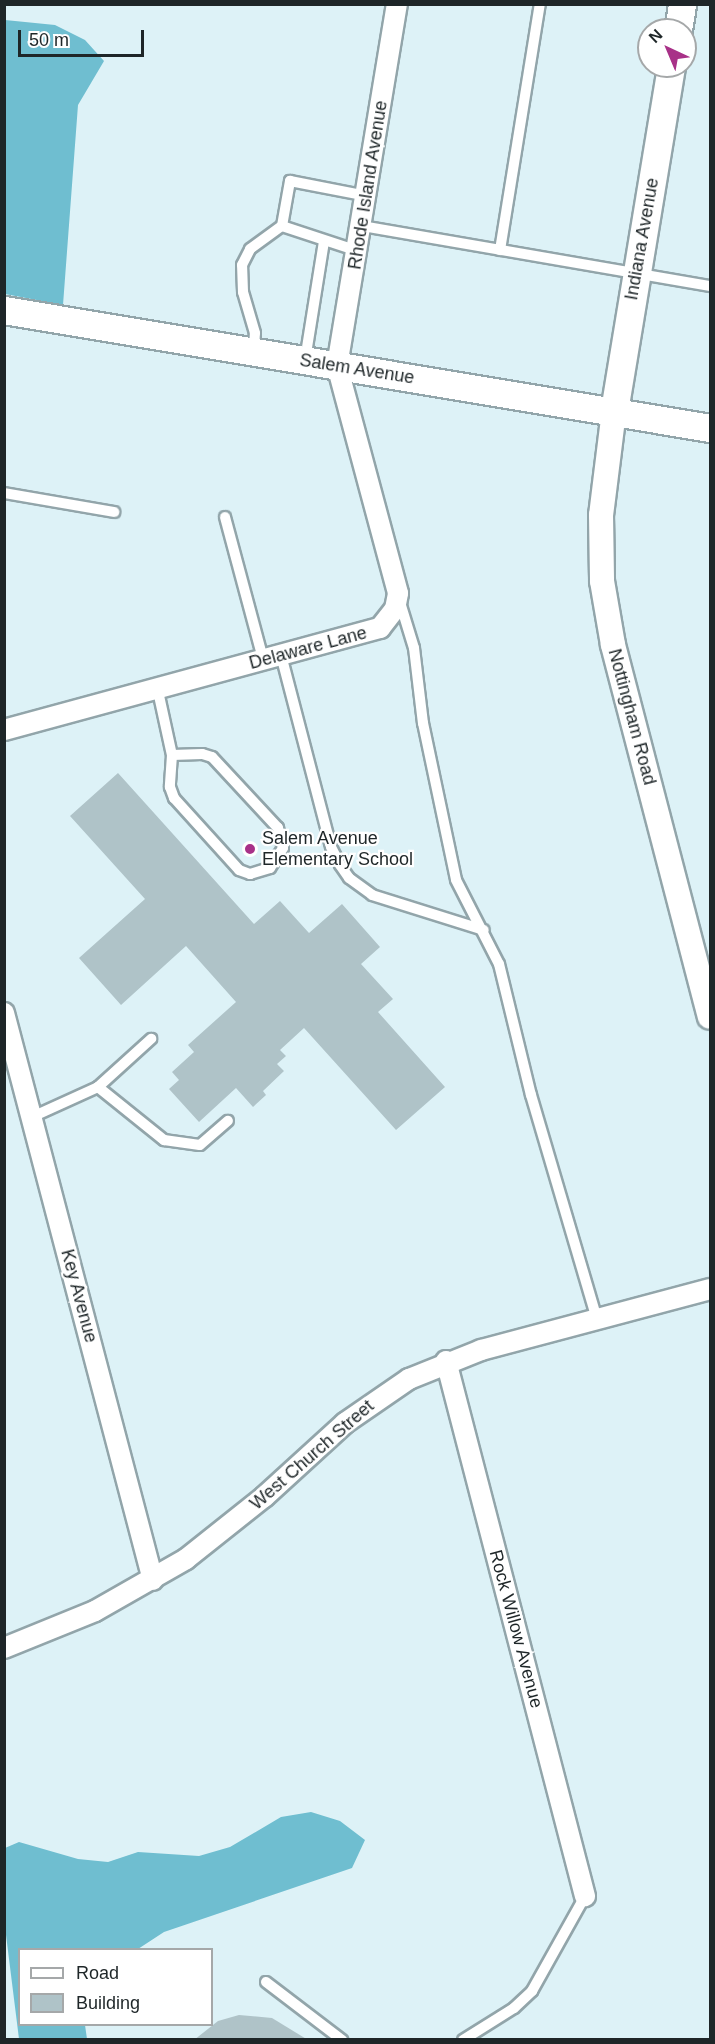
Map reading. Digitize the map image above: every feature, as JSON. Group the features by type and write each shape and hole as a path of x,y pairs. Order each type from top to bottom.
{"main road":[{"name":"Indiana Avenue","path":"614,411 670,78"},
{"name":"Salem Avenue","path":"4,310 711,428"}],"street":[{"name":"Rhode Island Avenue","path":"337,366 358,251 397,4"},
{"path":"337,366 398,593"},
{"name":"Nottingham Road","path":"614,411 601,515 602,581 613,645 711,1017"},
{"name":"Delaware Lane","path":"4,730 158,691 380,628 395,609 398,593"},
{"name":"Key Avenue","path":"4,1013 153,1580"},
{"name":"West Church Street","path":"4,1648 95,1611 153,1580 224,1531 377,1398 446,1361 711,1289"},
{"name":"Rock Willow Avenue","path":"446,1361 585,1896"}],"lane":[{"path":"500,250 540,4"},
{"path":"254,352 255,333 243,292 242,265 250,249 282,226 290,181 367,196"},
{"path":"282,226 324,242 358,251"},
{"path":"362,226 636,275 711,286"},
{"path":"304,360 324,242"},
{"path":"4,493 114,512"},
{"path":"225,517 272,657 331,847 344,872 372,895 484,930"},
{"path":"398,593 414,648 423,723 456,880 484,930 499,964 531,1095 597,1319"},
{"path":"158,691 172,755 170,787 180,807 239,870 250,874 270,868 283,848 278,828 213,757 202,754 172,755"},
{"path":"32,1118 98,1087 151,1039"},
{"path":"98,1087 164,1140 200,1145 228,1121"},
{"path":"463,2040 514,2008 532,1991 585,1896"},
{"path":"267,1982 342,2040"}],"shaded area":[{"path":"5,20 55,25 85,40 104,61 78,105 63,305 5,294"},
{"path":"311,1812 340,1821 365,1840 352,1868 164,1932 140,1948 18,1948 18,2026 85,2026 87,2039 19,2039 5,1927 5,1848 19,1842 78,1859 108,1862 138,1852 199,1856 230,1847 281,1817"}],"building":[{"path":"118,773 254,924 280,901 309,933 342,904 380,947 361,964 393,999 378,1012 445,1087 396,1130 304,1028 280,1050 286,1056 277,1064 284,1071 263,1091 266,1095 253,1107 236,1088 199,1122 169,1089 179,1080 172,1072 194,1052 188,1045 236,1002 186,946 121,1005 79,958 145,899 70,816"},
{"path":"239,2015 272,2018 308,2040 194,2040 218,2021"}],"place":[{"name":"Salem Avenue Elementary School","path":"250,849"}]}
